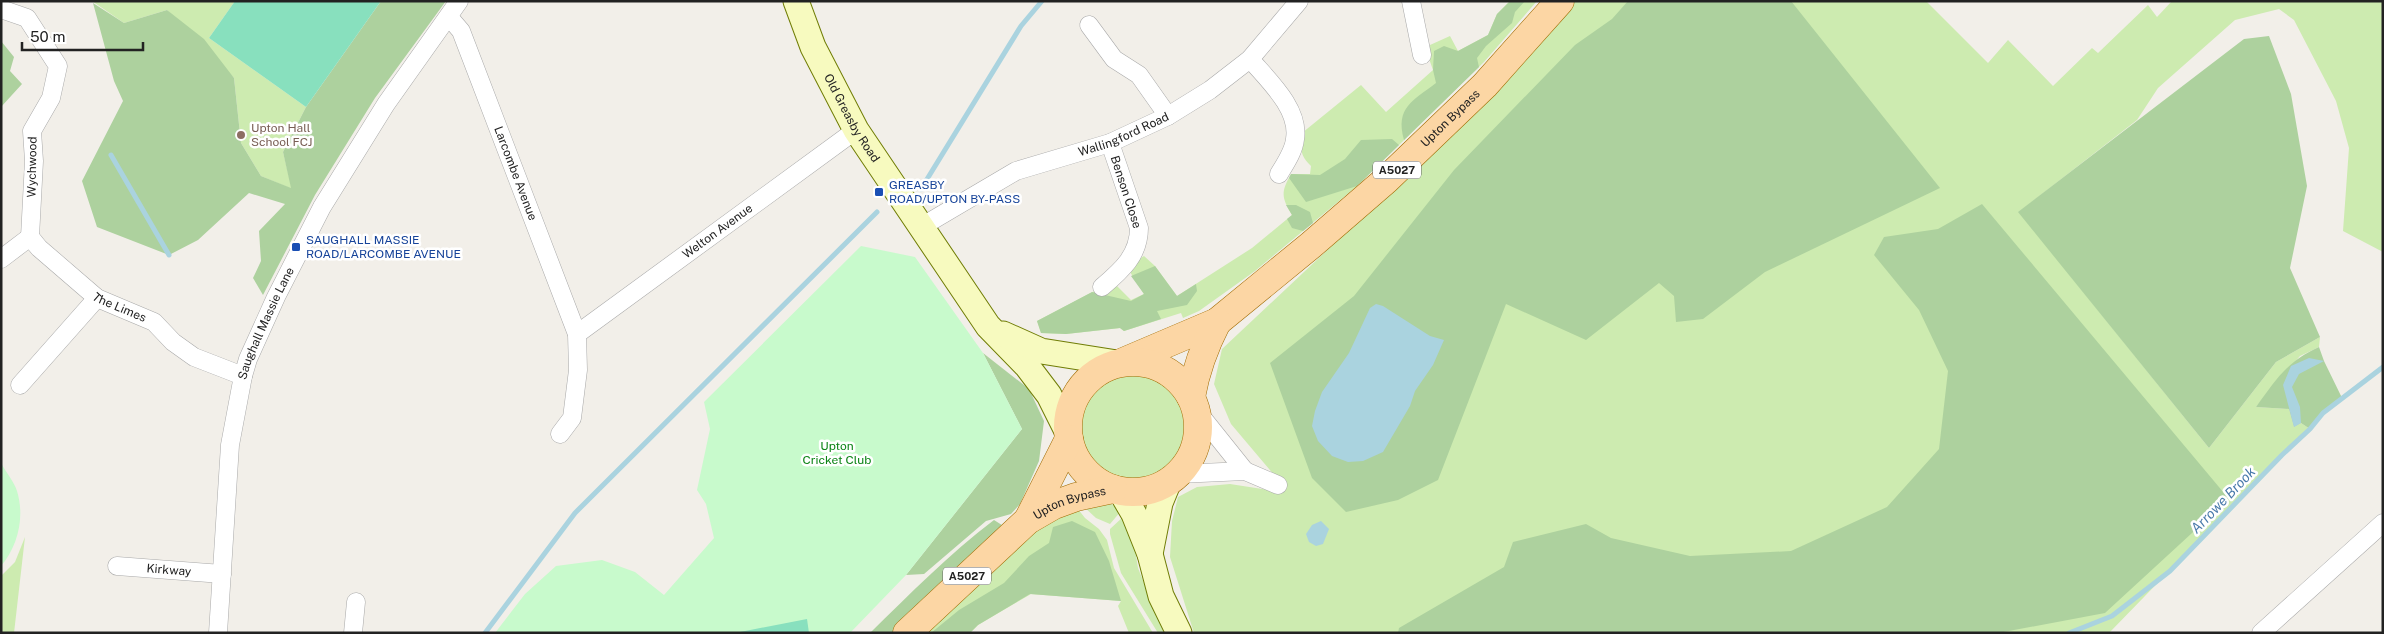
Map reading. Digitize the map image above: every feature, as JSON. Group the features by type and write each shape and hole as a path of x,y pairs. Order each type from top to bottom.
{"main road":[{"name":"Old Greasby Road","path":"796,1 813,47 856,130 988,326 1027,366 1049,395 1069,436"},
{"name":"Upton Bypass","path":"1120,363 1217,322 1386,180 1485,85 1560,1"},
{"name":"Upton Bypass","path":"1194,404 1195,372 1217,322"},
{"path":"988,326 1041,351 1120,363 1143,362 1163,368 1180,380 1194,404 1198,428 1196,445 1189,461 1174,478 1160,503 1150,554"},
{"path":"1120,363 1100,370 1086,382 1075,397 1069,414 1069,436 1075,456 1085,470 1098,481 1117,490 1145,491 1174,478"},
{"name":"Upton Bypass","path":"1028,520 1069,436"},
{"name":"Upton Bypass","path":"907,633 1028,520 1054,505 1076,497 1117,490"},
{"path":"1117,490 1134,514 1150,554 1161,596 1179,633"}],"street":[{"name":"Saughall Massie Lane","path":"218,633 230,445 243,376 276,297 322,207 386,104 459,1"},
{"path":"1411,1 1422,55"},
{"name":"Wallingford Road","path":"921,227 1016,171 1110,142 1168,116 1210,90 1250,59 1298,2"},
{"name":"Wychwood","path":"1,8 27,18 58,66 51,98 32,131 34,161 30,238"},
{"name":"Larcombe Avenue","path":"449,17 461,31 577,334 578,370 572,418 560,434"},
{"path":"1089,25 1114,59 1138,75 1168,116"},
{"path":"1250,59 1288,108 1294,123 1296,138 1289,157 1279,174"},
{"name":"Welton Avenue","path":"577,334 856,130"},
{"name":"Benson Close","path":"1102,287 1132,259 1139,241 1139,228 1110,142"},
{"path":"1,259 30,238"},
{"name":"The Limes","path":"30,238 96,298 154,322 173,342 194,357 243,376"},
{"path":"20,384 96,298"},
{"path":"1194,404 1245,471"},
{"path":"1174,478 1245,471 1278,485"},
{"path":"2261,633 2383,524"},
{"name":"Kirkway","path":"117,566 222,574"},
{"path":"353,633 356,602"}],"green space":[{"path":"92,1 235,1 209,38 306,107 283,152 292,189 261,176 241,143 234,78 167,10 124,23"},
{"path":"235,1 381,1 306,107 209,38"},
{"name":"Upton Hall School FCJ","path":"381,1 446,1 375,98 315,195 263,295 253,278 261,261 259,231 285,204 249,193 198,240 169,255 97,227 82,181 123,101 114,81 93,3 124,23 167,10 204,39 234,78 241,143 261,176 291,188 283,152 306,107"},
{"path":"1510,1 1537,1 1484,62 1357,186 1255,271 1199,311 1183,318 1181,313 1124,331 1120,328 1066,334 1041,333 1037,321 1108,284 1117,286 1131,300 1144,294 1130,272 1136,261 1144,256 1155,266 1177,296 1252,248 1292,215 1284,199 1285,185 1291,174 1310,174 1311,166 1305,159 1302,151 1302,133 1361,85 1386,112 1433,70 1427,53 1430,45 1450,36 1458,51 1488,35 1497,14"},
{"path":"1510,1 1525,1 1515,12 1512,23 1486,46 1477,58 1479,67 1404,140 1402,120 1404,112 1413,100 1436,83 1433,70 1434,51 1444,46 1458,51 1488,35 1497,14"},
{"path":"1572,1 1926,1 1988,63 2008,40 2053,86 2092,48 2098,53 2148,5 2157,17 2172,1 2383,1 2383,252 2343,231 2349,148 2336,101 2294,20 2279,9 2235,20 2158,88 2137,120 2019,212 2209,448 2276,362 2320,337 2319,347 2300,356 2256,407 2289,409 2294,427 2301,423 2310,429 2282,455 2110,632 1194,633 1170,557 1172,521 1178,497 1197,487 1230,484 1275,491 1280,482 1231,424 1214,384 1222,349 1470,116"},
{"path":"1628,1 1791,1 1940,188 1765,272 1703,319 1676,322 1674,296 1659,283 1586,340 1506,304 1438,480 1398,500 1346,512 1312,478 1270,363 1354,296 1454,170 1575,45 1612,19"},
{"path":"2269,36 2291,94 2307,186 2290,268 2320,337 2276,362 2209,448 2018,212 2244,39"},
{"path":"1,41 14,57 10,71 22,84 1,107"},
{"path":"1392,139 1399,145 1357,186 1306,202 1289,178 1291,174 1320,175 1345,159 1361,140"},
{"path":"1982,204 2229,499 2105,613 1998,633 1398,633 1399,628 1504,567 1513,542 1586,524 1611,538 1690,556 1791,551 1887,507 1939,449 1948,371 1919,310 1874,255 1884,237 1938,229"},
{"path":"1286,205 1296,205 1310,212 1313,223 1303,231 1292,228 1287,219 1292,215"},
{"name":"Upton Cricket Club","path":"861,246 915,257 983,353 1022,429 906,575 850,633 495,633 525,594 556,566 602,560 635,572 664,595 714,538 706,504 697,490 710,429 704,402"},
{"path":"1155,266 1177,296 1196,284 1197,291 1187,305 1157,311 1161,319 1124,331 1120,328 1066,334 1041,333 1037,321 1092,292 1131,301 1144,294 1131,276"},
{"path":"2319,347 2343,400 2323,413 2310,429 2301,423 2294,427 2289,409 2256,407 2290,365 2298,358"},
{"path":"983,353 1029,389 1044,421 1039,461 1020,504 1011,514 986,521 924,574 906,575 1022,429"},
{"path":"1131,374 1151,378 1168,390 1180,407 1184,427 1180,447 1168,464 1151,476 1131,480 1111,476 1094,464 1082,447 1078,427 1082,407 1094,390 1111,378"},
{"path":"1,463 17,491 20,521 12,550 1,566"},
{"path":"1110,503 1121,511 1110,524 1096,518 1082,505"},
{"path":"1074,504 1085,518 1099,529 1107,540 1114,568 1153,633 1129,633 1118,606 1121,601 1031,594 978,625 970,633 921,633 1037,527"},
{"path":"1123,517 1133,537 1138,568 1164,633 1158,633 1121,573 1110,529"},
{"path":"994,520 1005,527 895,633 870,633 946,560"},
{"path":"1072,521 1095,532 1109,561 1121,601 1030,594 978,625 970,633 931,633 959,610 1004,583 1029,556 1049,543 1053,527"},
{"path":"25,537 14,633 1,633 1,576 15,562"},
{"path":"807,619 809,633 735,633"}],"water":[{"path":"1376,304 1383,306 1430,336 1444,340 1433,365 1415,391 1410,406 1383,452 1363,461 1348,462 1332,456 1318,441 1312,426 1322,392 1349,353 1370,308"},
{"path":"2309,358 2324,361 2299,374 2292,387 2300,407 2301,423 2294,427 2283,385 2291,366"},
{"path":"1321,521 1329,529 1323,544 1316,546 1309,542 1306,534 1312,525"}],"waterway":[{"path":"921,189 1021,26 1042,1"},
{"path":"111,155 169,255"},
{"path":"485,633 575,513 877,212"},
{"name":"Arrowe Brook","path":"2069,633 2112,616 2170,571 2282,455 2310,429 2323,413 2383,367"}],"place":[{"name":"Upton Hall School FCJ","path":"241,135"},
{"name":"GREASBY ROAD/UPTON BY-PASS","path":"879,192"},
{"name":"SAUGHALL MASSIE ROAD/LARCOMBE AVENUE","path":"296,247"}]}
